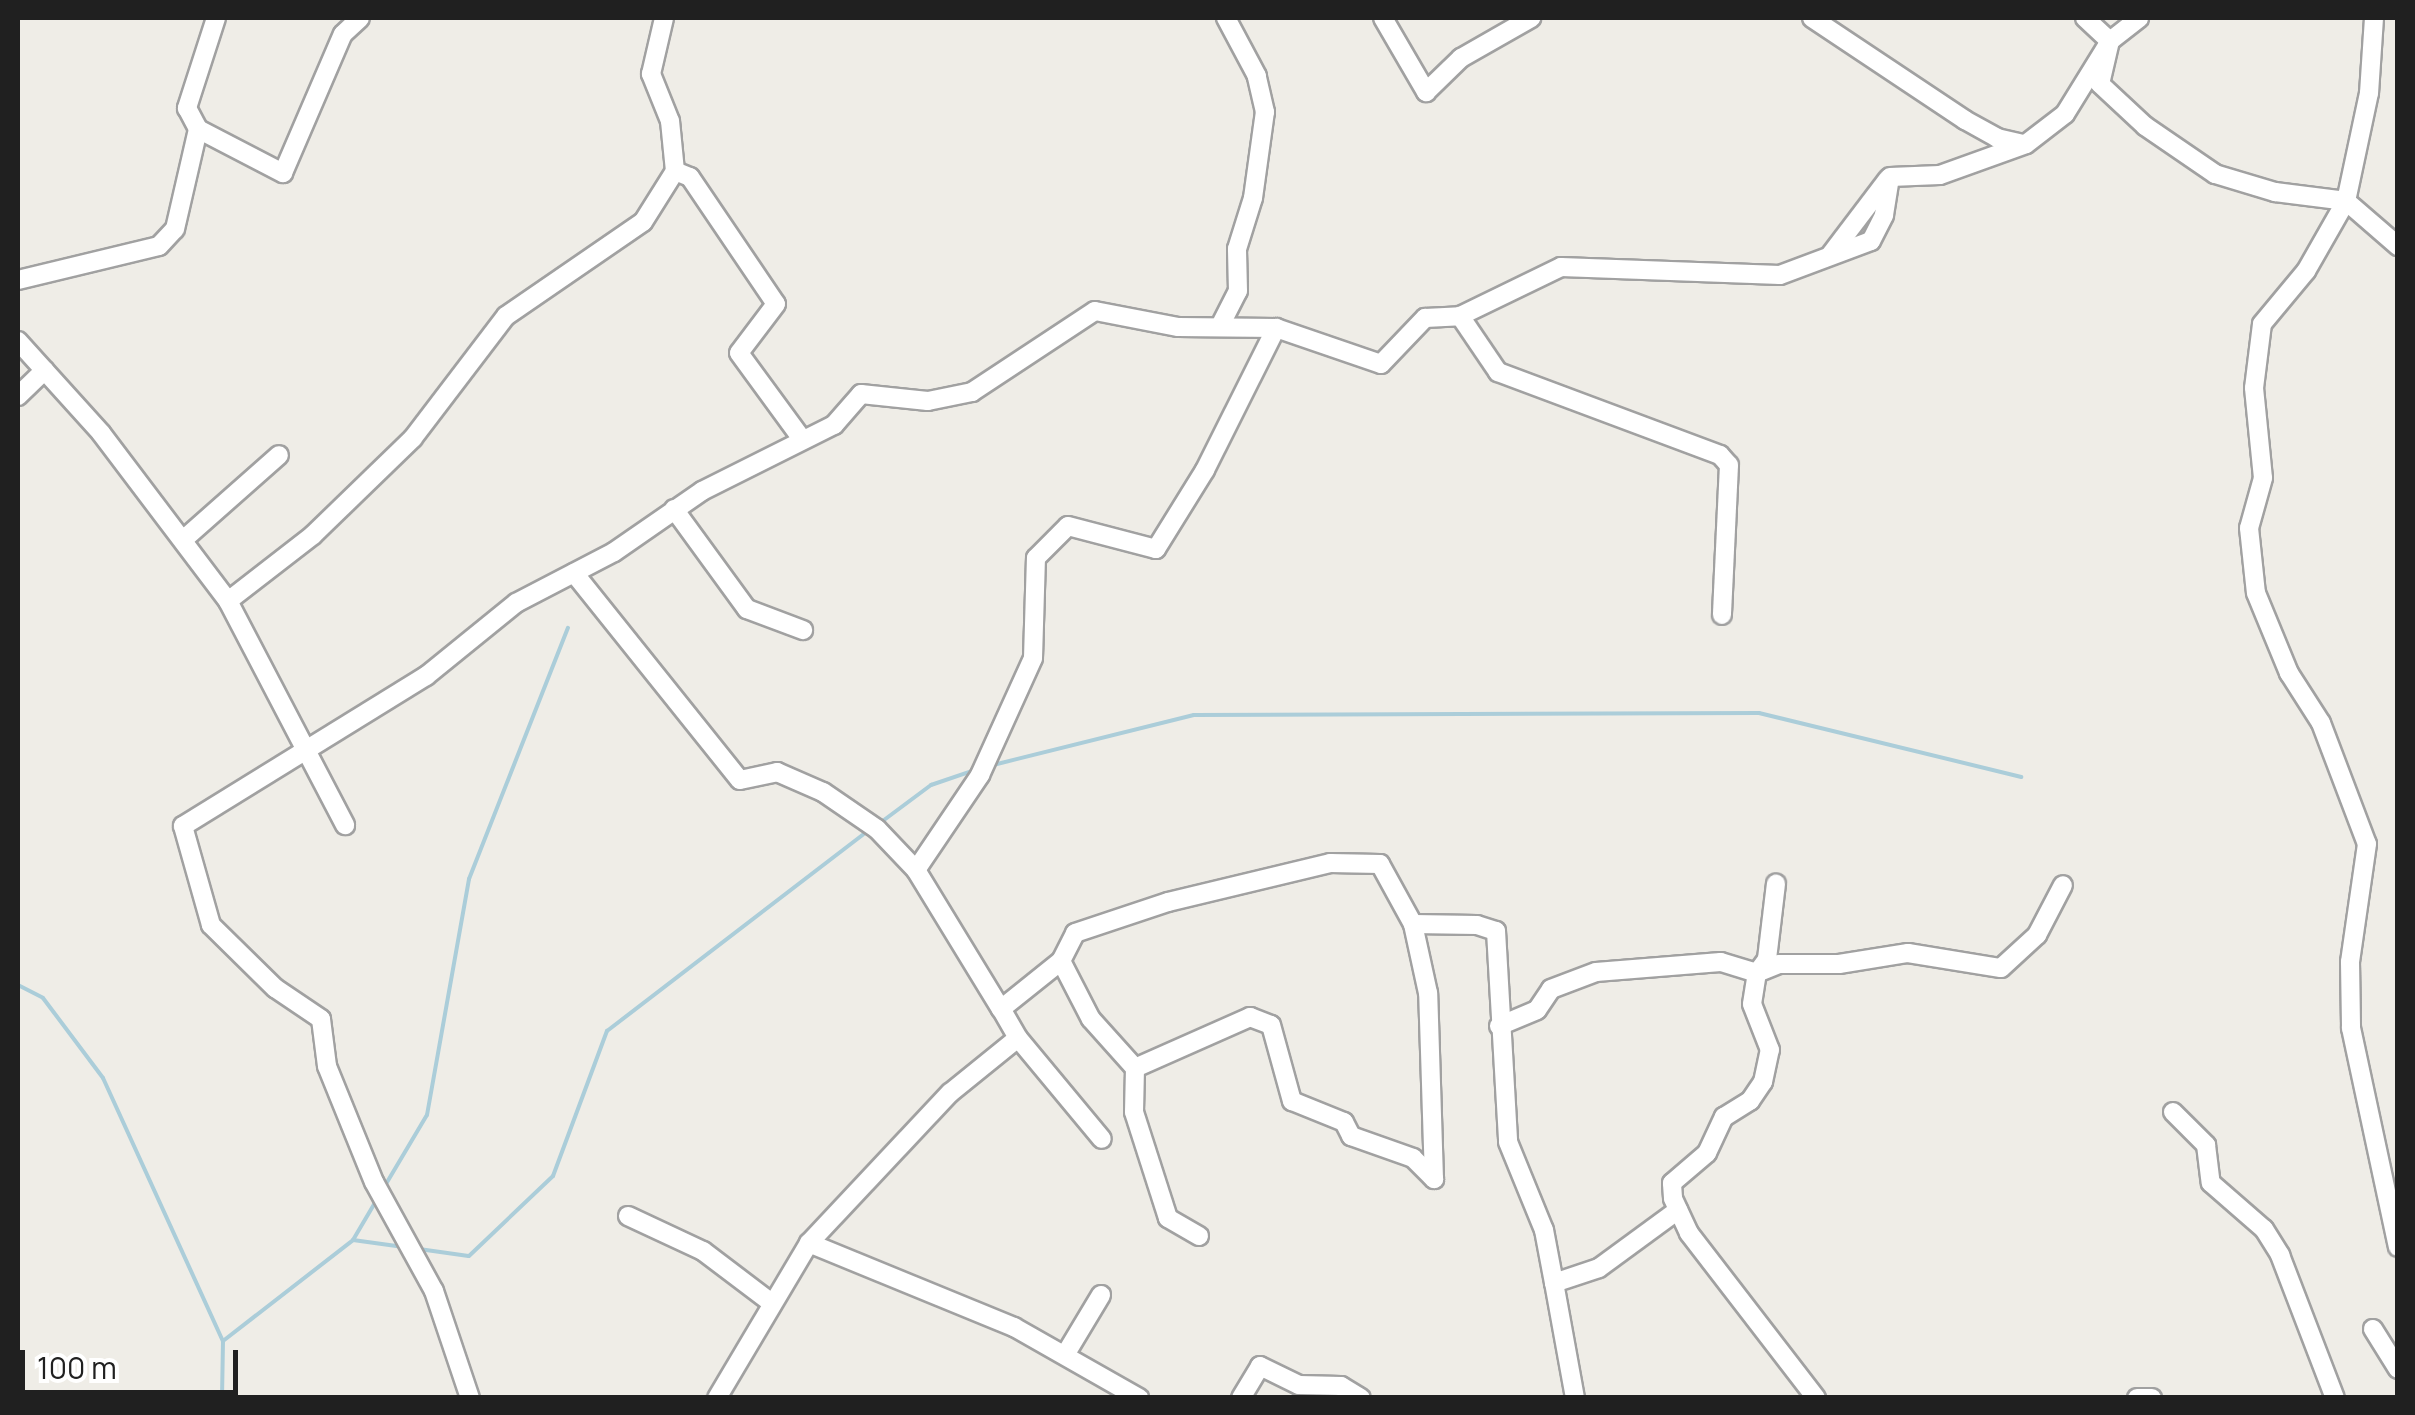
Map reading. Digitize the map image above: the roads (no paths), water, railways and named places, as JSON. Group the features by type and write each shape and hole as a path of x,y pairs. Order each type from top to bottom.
{"street":[{"path":"216,18 187,108 198,129 284,173 344,34 360,18"},
{"path":"228,601 313,534 413,438 506,316 643,222 675,171 670,122 651,74 664,18"},
{"path":"1220,326 1238,291 1238,249 1265,112 1257,76 1226,18"},
{"path":"1383,18 1426,92 1461,58 1531,18"},
{"path":"1812,18 1966,120 2011,144 2026,144"},
{"path":"2085,18 2110,42"},
{"path":"470,1398 462,1362 408,1233 374,1182 328,1066 321,1019 274,988 211,925 183,826 426,676 516,603 574,573 674,509 834,425 861,394 928,401 972,392 1095,311 1178,327 1276,328 1381,364 1425,318 1460,316 1561,268 1738,278 1780,275 1870,241 1884,215 1890,177 1940,174 2026,144 2065,114 2110,42 2140,18"},
{"path":"2374,18 2369,93 2346,202 2306,271 2262,324 2254,388 2264,478 2249,528 2250,560 2289,673 2321,723 2367,844 2350,962 2351,1028 2398,1247"},
{"path":"2110,42 2100,84 2180,150 2215,174 2275,192 2346,202 2398,246"},
{"path":"18,280 158,246 175,228 198,129"},
{"path":"675,171 690,177 776,304 739,354 802,439"},
{"path":"1460,316 1498,372 1720,454 1729,465 1722,615"},
{"path":"916,870 983,768 1033,658 1036,558 1068,526 1156,550 1205,470 1276,328"},
{"path":"18,341 183,540 228,601 344,825"},
{"path":"18,396 45,370"},
{"path":"183,540 278,456"},
{"path":"674,509 747,610 803,630"},
{"path":"574,573 740,780 777,772 823,792 874,827 916,870 1018,1038 1102,1139"},
{"path":"1001,1009 1061,961 1075,934 1168,902 1330,863 1380,864 1412,924 1428,993 1434,1179 1413,1158 1351,1136 1344,1122 1292,1101 1270,1026 1250,1017 1184,1041 1134,1068"},
{"path":"1776,884 1768,959 1757,974 1752,1004 1770,1050 1763,1082 1750,1101 1724,1117 1707,1153 1672,1183 1678,1210 1816,1398"},
{"path":"1499,1026 1537,1010 1550,989 1596,972 1721,962 1757,974 1779,964 1840,964 1908,953 2001,968 2037,935 2062,885"},
{"path":"1412,924 1477,924 1496,931 1499,1026 1510,1096 1508,1142 1544,1230 1576,1398"},
{"path":"1061,961 1091,1019 1134,1068 1134,1112 1168,1218 1199,1236"},
{"path":"717,1398 769,1301 809,1243 950,1093 1018,1038"},
{"path":"2173,1112 2206,1145 2211,1184 2264,1229 2280,1256 2335,1398"},
{"path":"1554,1284 1599,1268 1678,1210"},
{"path":"628,1216 703,1251 769,1301"},
{"path":"809,1243 930,1288 1065,1355 1139,1398"},
{"path":"1065,1355 1101,1295"},
{"path":"2373,1329 2398,1369"},
{"path":"1241,1398 1260,1366 1298,1385 1341,1386 1361,1398"},
{"path":"2137,1398 2152,1398"}],"waterway":[{"path":"383,1189 427,1115 469,879 568,628"},
{"path":"989,766 1194,715 1759,713 2021,777"},
{"path":"880,823 931,785 975,770"},
{"path":"419,1249 469,1256 553,1176 607,1031 868,831"},
{"path":"18,985 43,998 103,1078 223,1341"},
{"path":"222,1398 223,1341 353,1240 376,1201"},
{"path":"353,1240 404,1247"}]}
